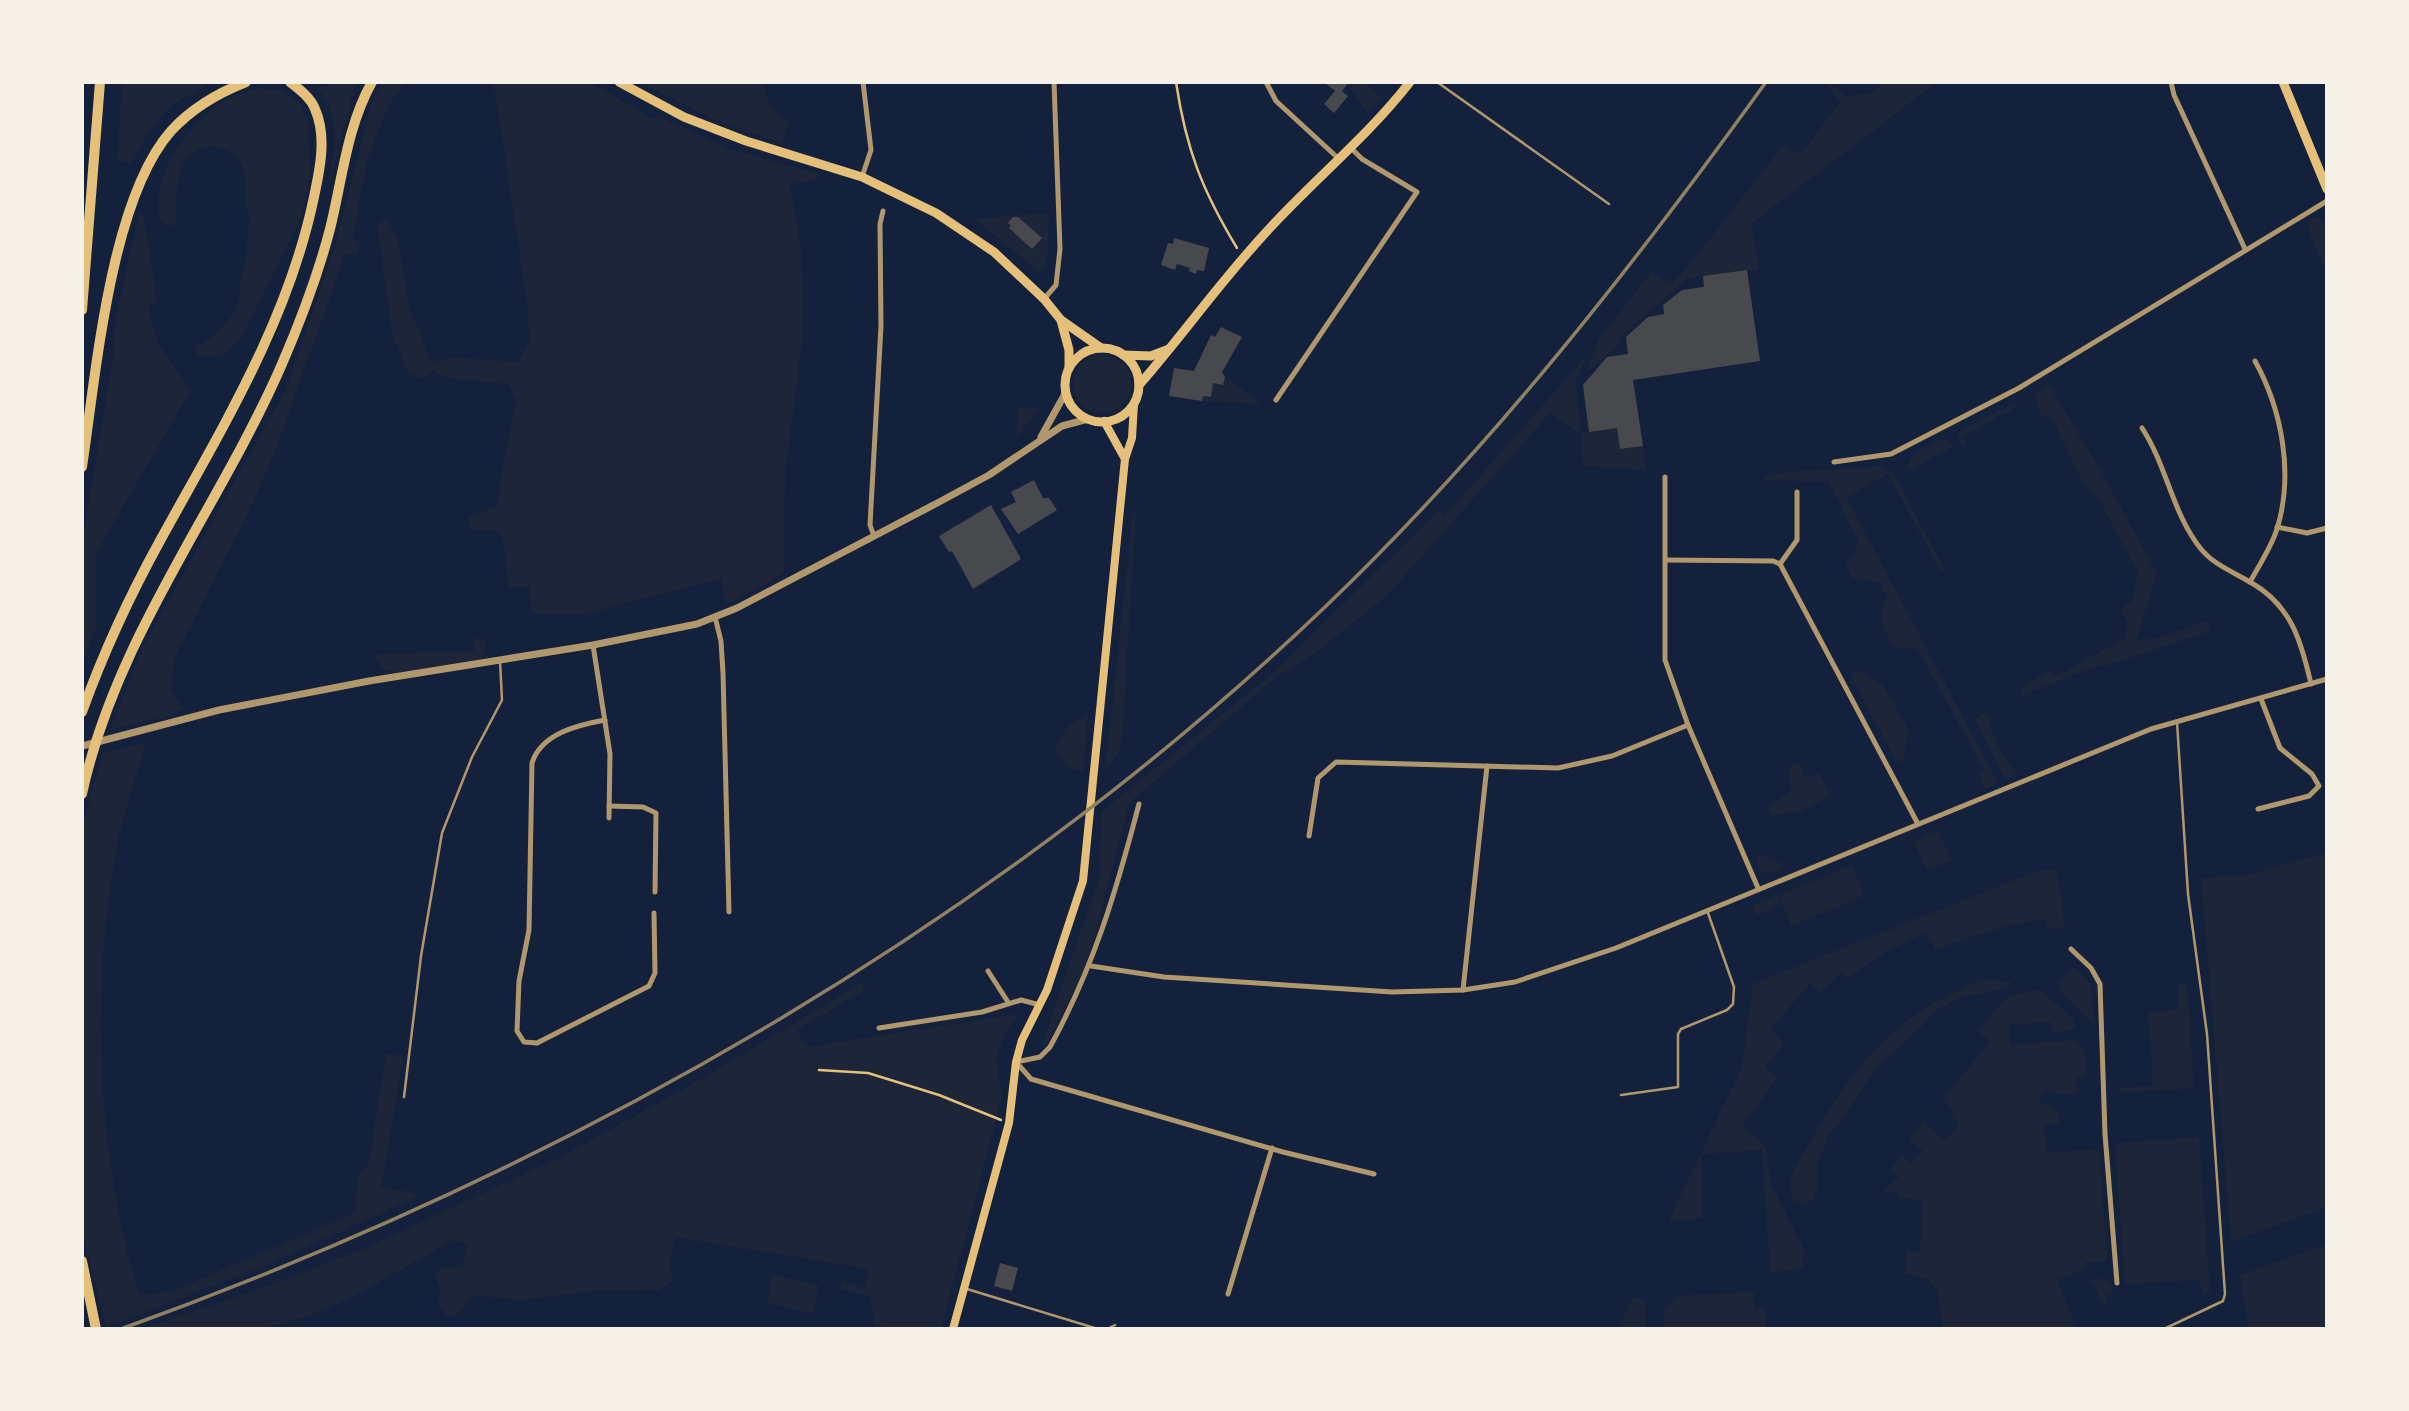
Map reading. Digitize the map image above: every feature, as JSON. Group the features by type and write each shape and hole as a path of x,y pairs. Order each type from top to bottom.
{"highway":[{"path":"82,310 100,82"},
{"path":"82,467 114,273 136,191 158,149 181,121 206,101 246,82"},
{"path":"82,712 113,631 234,411 285,298 309,224 321,161 320,129 314,106 290,82"},
{"path":"82,794 100,727 129,651 254,422 281,366 321,256 358,114 372,82"},
{"path":"82,1261 96,1329"}],"main road":[{"path":"619,82 650,101 708,127 862,177 936,213 976,239 1044,299 1061,320 1101,348 1123,355 1160,354 1170,348"},
{"path":"953,1329 1009,1123 1016,1062 1022,1040 1040,1005 1068,930 1087,857 1125,459 1132,438 1133,404 1139,385 1159,365 1242,258 1351,148 1410,82"},
{"path":"2283,82 2327,189"},
{"path":"1061,320 1069,350 1066,392 1073,408 1088,419 1104,421 1121,416 1133,404"},
{"path":"1069,367 1082,353 1101,348"},
{"path":"1123,355 1132,363 1139,385"},
{"path":"1104,421 1125,459"}],"street":[{"path":"862,177 871,150 863,82"},
{"path":"1044,299 1056,285 1060,249 1054,82"},
{"path":"1266,82 1276,101 1339,159"},
{"path":"2171,82 2174,95 2245,249"},
{"path":"1276,400 1417,192 1362,159 1351,148"},
{"path":"1834,462 1891,454 1970,414 2019,388 2327,201"},
{"path":"874,536 870,525 881,327 880,224 883,211"},
{"path":"2250,582 2277,527 2284,469 2281,427 2269,386 2255,361"},
{"path":"1041,438 1066,392"},
{"path":"82,746 219,710 676,630 715,617 874,536 989,474 1062,426 1088,419"},
{"path":"2142,428 2160,460 2182,520 2202,551 2267,593 2290,618 2302,645 2311,684"},
{"path":"1665,477 1665,660 1688,725 1758,888"},
{"path":"1780,564 1797,540 1797,492"},
{"path":"2277,527 2307,533 2327,528"},
{"path":"1666,560 1773,561 1780,564 1918,824"},
{"path":"715,617 721,641 723,673 729,912"},
{"path":"593,645 610,754 609,818"},
{"path":"1090,966 1164,977 1365,991 1462,990 1540,976 2151,729 2327,679"},
{"path":"2258,809 2309,796 2319,786 2312,774 2280,748 2261,699"},
{"path":"605,720 550,738 538,748 531,763 529,930 519,981 517,1031 521,1040 528,1044 537,1043 649,986 655,973 654,913"},
{"path":"1309,836 1318,778 1336,762 1558,768 1587,764 1688,725"},
{"path":"1462,990 1487,766"},
{"path":"1139,804 1116,891 1090,966 1050,1047 1040,1057 1016,1062 1031,1079 1272,1148 1374,1174"},
{"path":"609,806 643,807 656,813 655,892"},
{"path":"2071,949 2091,968 2100,984 2105,1134 2117,1283"},
{"path":"988,971 1009,1002"},
{"path":"879,1028 982,1012 1021,1000 1040,1005"},
{"path":"1228,1294 1272,1148"}],"lane":[{"path":"1437,82 1609,204"},
{"path":"404,1097 421,956 442,833 472,758 502,700 500,661"},
{"path":"2164,1329 2223,1301 2225,1294 2207,1034 2188,894 2176,722"},
{"path":"1621,1095 1678,1087 1678,1034 1681,1029 1727,1010 1733,1004 1734,987 1707,910"},
{"path":"964,1289 1098,1329"},
{"path":"1107,1329 1115,1325"}],"path":[{"path":"1176,82 1183,126 1200,183 1242,258"},
{"path":"819,1070 868,1073 939,1095 1001,1120 999,1128"}],"shaded area":[{"path":"122,82 205,82 206,86 170,106 146,136 132,163 117,161"},
{"path":"356,82 328,190 334,149 333,125 331,113 317,87"},
{"path":"405,82 388,106 367,161 353,237 361,244 357,254 345,255 276,449 248,513 174,658 171,690 183,709 169,716 110,730 144,645 285,391 334,249 371,106 380,83"},
{"path":"487,82 589,82 652,118 657,116 728,148 819,174 817,180 796,183 790,188 802,250 803,336 785,476 784,571 766,584 726,604 721,579 585,614 532,614 529,587 509,587 499,531 469,530 469,517 498,506 516,400 508,384 448,378 432,370 424,379 408,374 392,333 377,223 387,219 398,241 409,306 432,364 450,357 518,362 529,342 528,310 495,90"},
{"path":"639,82 761,82 772,108 789,124 782,143 728,126"},
{"path":"1352,82 1363,82 1381,98 1368,114 1350,88"},
{"path":"1824,82 1828,82 1846,97 1875,92 1884,82 1937,82 1752,223 1759,269 1688,278 1623,334 1619,344 1587,371 1598,341 1651,272 1670,284 1682,274 1784,145 1801,154 1840,102"},
{"path":"260,88 282,91 300,103 308,123 310,176 301,218 243,335 220,358 196,354 196,346 211,338 224,326 237,304 245,268 249,216 245,202 244,173 238,159 225,149 202,148 192,153 180,174 176,223 171,228 161,221 158,205 160,188 173,156 206,114 229,98"},
{"path":"139,213 143,214 153,269 156,303 148,305 158,344 191,390 96,553 96,627 82,667 82,540 113,355 116,316"},
{"path":"1041,213 1049,215 1047,267 1039,272 975,219"},
{"path":"2313,217 2327,222 2327,275 2309,231 2308,223"},
{"path":"1096,355 1108,355 1123,363 1131,378 1131,390 1123,405 1108,413 1096,413 1081,405 1073,390 1073,378 1081,363"},
{"path":"1587,355 1576,381 1581,433 1617,428 1620,449 1643,446 1646,470 1582,466 1581,434 1550,413 1388,594 1317,652 1275,678 1130,802 1083,972 1047,1044 1043,1043 1100,874 1101,812 1272,674 1438,511 1445,516"},
{"path":"1225,377 1261,404 1202,401 1203,396 1211,396 1213,383 1223,385"},
{"path":"2048,383 2101,471 2157,574 2136,640 2157,638 2208,620 2210,631 2102,667 2099,665 2019,697 2024,685 2051,671 2055,677 2125,638 2128,622 2121,609 2132,602 2138,573 2099,499 2078,473 2050,415 2042,417 2034,396"},
{"path":"2011,404 2018,406 1963,436 1966,443 1962,445 1958,437 1960,431"},
{"path":"1017,408 1038,408 1017,439"},
{"path":"1945,438 1954,446 1912,469 1907,467 1913,454"},
{"path":"1878,466 1894,474 1945,570 1940,570 1888,474 1846,497 1998,783 1984,789 1979,775 1984,769 1917,649 1893,647 1881,617 1887,598 1880,582 1852,578 1845,565 1853,557 1858,542 1829,482 1765,480 1763,477 1791,472"},
{"path":"1133,512 1136,512 1122,740 1118,753 1105,772"},
{"path":"475,637 485,641 486,650 482,659 399,673 385,670 374,657 379,654 474,651"},
{"path":"1856,670 1882,684 1908,729 1903,761 1897,762 1851,677"},
{"path":"1988,712 1998,746 2018,774 2005,779 1975,719"},
{"path":"1088,715 1083,771 1070,768 1055,750 1067,727"},
{"path":"146,742 116,850 103,962 101,1018 106,1131 125,1241 139,1295 170,1292 355,1213 358,1176 369,1163 386,1053 403,1056 381,1188 413,1192 416,1197 269,1264 106,1327 82,1234 82,829 102,753"},
{"path":"1799,763 1805,778 1819,773 1830,795 1803,811 1770,815 1769,806 1791,792 1788,767"},
{"path":"1938,830 1951,861 1927,871 1914,841"},
{"path":"1759,853 1784,864 1783,868 1768,874 1762,872 1756,860"},
{"path":"2327,853 2327,1207 2231,1242 2201,878 2246,875"},
{"path":"1852,865 1865,896 1791,926 1779,895"},
{"path":"2057,869 2065,927 2048,929 2046,919 2032,921 1990,931 1936,950 1926,932 1884,953 1849,978 1842,972 1820,992 1810,983 1771,1029 1784,1045 1765,1066 1777,1078 1742,1126 1766,1147 1771,1184 1804,1250 1803,1266 1796,1270 1770,1272 1762,1150 1701,1154 1703,1218 1668,1222 1742,1067 1753,984 2039,870"},
{"path":"1777,895 1781,904 1757,915 1753,905"},
{"path":"2074,967 2091,984 2094,1024 2061,991 2059,981"},
{"path":"1984,979 2011,982 2011,985 1978,995 1964,995 1933,1012 1923,1025 1874,1070 1840,1124 1829,1134 1817,1167 1818,1187 1813,1200 1803,1204 1794,1201 1790,1192 1791,1176 1829,1111 1868,1058 1917,1014 1948,995"},
{"path":"861,983 865,990 797,1030 807,1047 1018,1014 1004,1035 996,1059 1002,1098 941,1329 893,1329 874,1325 870,1296 840,1289 842,1282 865,1288 869,1269 675,1237 671,1262 672,1282 659,1290 592,1291 519,1300 473,1295 456,1315 446,1316 438,1304 441,1289 435,1276 442,1268 462,1267 467,1244 453,1240 335,1305 285,1323 259,1329 231,1331 142,1329 361,1250 557,1159 698,1081"},
{"path":"2177,984 2187,984 2194,1088 2119,1093 2120,1088 2153,1086 2148,1012 2178,1010"},
{"path":"2039,990 2074,1019 2075,1026 2071,1031 2052,1032 2051,1022 2009,1025 2010,1045 2077,1040 2085,1053 2087,1077 2076,1078 2077,1094 2063,1095 2045,1089 2039,1102 2059,1111 2060,1122 2044,1126 2047,1153 2099,1149 2107,1261 2085,1262 2086,1269 2057,1280 2078,1329 1942,1329 1938,1292 1928,1279 1905,1274 1906,1252 1920,1253 1923,1200 1898,1198 1898,1193 1882,1192 1899,1177 1890,1169 1902,1155 1911,1163 1923,1151 1909,1139 1923,1122 1945,1141 1959,1124 1951,1116 1954,1110 1942,1099 1985,1048 1989,1040 1978,1031 2008,996"},
{"path":"2199,1137 2210,1291 2204,1294 2198,1280 2125,1284 2115,1143"},
{"path":"2327,1244 2327,1329 2248,1329 2240,1275"},
{"path":"772,1274 819,1286 813,1314 767,1303"},
{"path":"2106,1278 2114,1292 2105,1297 2108,1304 2104,1306 2091,1280"},
{"path":"1754,1292 1754,1308 1765,1308 1766,1329 1663,1329 1665,1309 1676,1298"},
{"path":"1633,1297 1645,1301 1645,1329 1618,1329"}],"building":[{"path":"1324,82 1349,82 1342,91 1348,96 1334,113 1324,104 1335,91"},
{"path":"1013,217 1018,217 1042,238 1032,249 1009,228 1011,226 1008,223"},
{"path":"1174,238 1209,248 1204,271 1197,270 1196,274 1189,271 1190,268 1177,264 1175,270 1161,265 1168,243 1173,244"},
{"path":"1747,270 1760,361 1633,380 1643,446 1620,449 1617,428 1589,432 1583,385 1607,357 1628,354 1626,337 1648,317 1664,314 1663,305 1682,290 1704,287 1703,276"},
{"path":"1221,327 1242,337 1222,372 1225,377 1223,385 1213,383 1211,397 1203,396 1202,401 1169,396 1174,368 1194,371 1211,335 1215,337"},
{"path":"1034,480 1043,498 1049,498 1057,510 1018,534 1001,509 1016,502 1011,492"},
{"path":"991,505 1021,559 973,589 952,551 949,552 939,536"},
{"path":"1000,1263 1018,1268 1012,1291 994,1286"}],"railway":[{"path":"121,1329 285,1266 447,1195 606,1116 761,1030 911,936 1055,835 1194,725 1325,607 1445,484 1558,355 1664,220 1766,82"}]}
